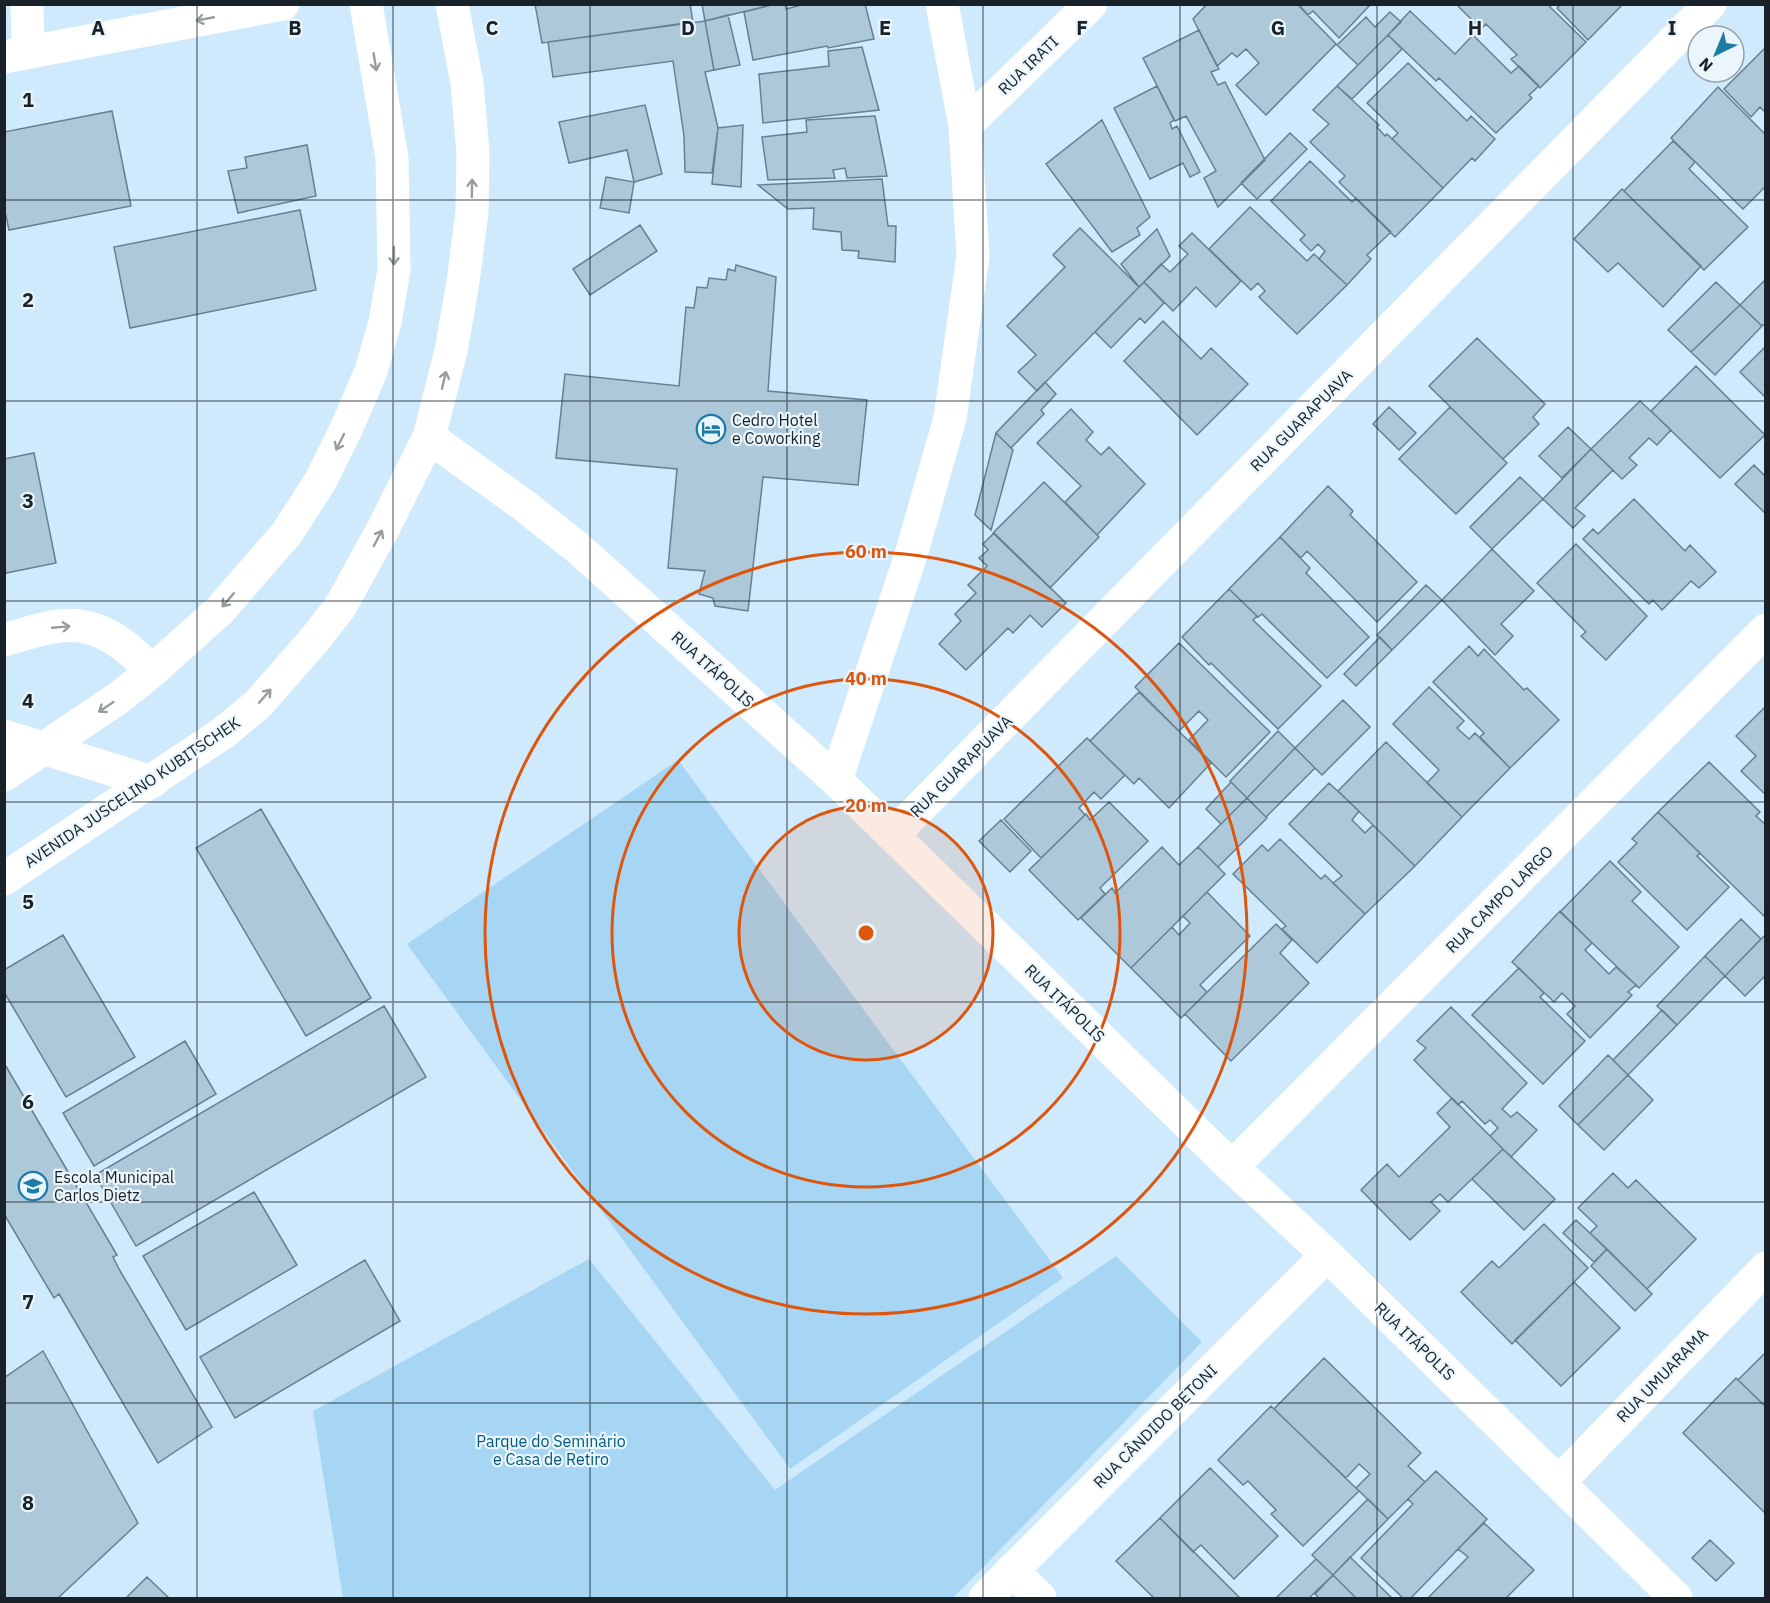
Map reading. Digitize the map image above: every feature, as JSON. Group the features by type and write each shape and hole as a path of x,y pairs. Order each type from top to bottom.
{"street":[{"path":"27,4 16,55 283,4"},
{"path":"4,775 120,697 220,610 286,533 321,480 348,425 371,371 385,322 394,270 392,158 366,4"},
{"name":"AVENIDA JUSCELINO KUBITSCHEK","path":"4,879 224,733 258,704 340,607 360,572 429,437 451,351 472,212 473,152 467,83 452,4"},
{"path":"836,780 911,555 950,418 973,256 965,126 942,4"},
{"name":"RUA IRATI","path":"965,126 1091,4"},
{"name":"RUA GUARAPUAVA","path":"893,835 1710,4"},
{"name":"RUA ITÁPOLIS","path":"429,437 526,507 579,549 836,780 1233,1167 1327,1255 1676,1599"},
{"path":"4,640 59,626 83,626 110,635 130,649 152,671"},
{"name":"RUA CAMPO LARGO","path":"1233,1167 1766,630"},
{"path":"4,736 152,782"},
{"name":"RUA CÂNDIDO BETONI","path":"985,1599 1327,1255"},
{"name":"RUA UMUARAMA","path":"1559,1482 1766,1268"},
{"path":"1012,1570 1040,1599"}],"green space":[{"path":"678,760 1063,1278 790,1469 407,944"},
{"name":"Parque do Seminário e Casa de Retiro","path":"1116,1256 1202,1342 953,1598 343,1598 313,1411 589,1259 775,1490"}],"building":[{"path":"535,4 690,4 693,22 542,43"},
{"path":"702,4 775,4 705,21"},
{"path":"785,4 786,9 798,6 798,4 865,4 874,39 753,60 744,12"},
{"path":"1207,4 1297,4 1336,44 1266,115 1236,85 1259,63 1246,49 1237,57 1232,53 1217,66 1193,19"},
{"path":"1298,4 1371,4 1339,38 1313,11 1308,15"},
{"path":"1456,4 1547,4 1586,42 1540,88 1511,59 1517,55 1486,24 1481,29"},
{"path":"1561,4 1623,4 1588,40 1557,8"},
{"path":"1410,11 1455,54 1473,35 1511,73 1519,66 1539,86 1529,95 1532,98 1496,133 1439,78 1436,81 1388,35"},
{"path":"1390,12 1401,22 1358,65 1337,45 1366,17 1375,27"},
{"path":"728,15 740,65 714,70 705,21"},
{"path":"705,21 714,70 705,72 718,128 712,173 685,172 684,136 673,61 553,77 548,42"},
{"path":"1199,30 1219,69 1211,72 1218,85 1225,82 1265,160 1218,207 1204,178 1216,171 1186,116 1175,121 1143,58"},
{"path":"1388,35 1402,49 1352,99 1337,86"},
{"path":"862,47 879,110 763,123 759,74 829,66 828,51"},
{"path":"1766,47 1766,113 1760,107 1751,117 1724,89 1729,84 1746,84 1746,67"},
{"path":"1408,63 1467,121 1471,116 1495,139 1475,161 1472,158 1443,188 1392,139 1398,133 1367,103"},
{"path":"1157,86 1174,120 1170,123 1172,129 1177,126 1200,172 1190,177 1183,163 1150,179 1114,108"},
{"path":"1337,86 1379,125 1377,127 1385,136 1387,134 1443,188 1395,237 1339,182 1345,176 1310,142 1329,124 1313,110"},
{"path":"1718,87 1766,135 1766,186 1743,209 1671,138"},
{"path":"645,105 662,174 634,182 627,150 569,163 559,122"},
{"path":"112,111 131,206 9,230 4,207 4,132"},
{"path":"875,116 887,176 847,178 845,168 833,170 835,178 768,180 762,137 807,132 806,120"},
{"path":"1102,120 1150,217 1137,228 1140,235 1112,252 1046,164"},
{"path":"743,125 741,187 712,184 718,128"},
{"path":"1290,133 1307,149 1257,199 1241,183"},
{"path":"1673,141 1695,162 1689,169 1748,227 1704,270 1624,191"},
{"path":"307,145 316,196 238,213 228,171 247,168 245,157"},
{"path":"1310,161 1352,202 1356,198 1391,232 1367,255 1371,259 1347,285 1319,259 1325,251 1318,244 1311,251 1300,240 1305,235 1271,201"},
{"path":"606,177 634,182 629,213 600,208"},
{"path":"882,179 888,226 896,226 895,262 858,258 859,251 842,250 841,232 813,229 814,208 788,209 758,185"},
{"path":"1622,189 1701,266 1663,307 1618,263 1608,272 1574,239"},
{"path":"1250,207 1307,261 1314,254 1347,285 1297,334 1259,297 1265,291 1258,283 1251,290 1209,249"},
{"path":"300,210 316,290 130,328 114,247"},
{"path":"640,225 657,251 590,295 573,269"},
{"path":"1080,228 1139,287 1037,391 1018,372 1036,355 1007,326 1065,267 1053,255"},
{"path":"1157,229 1170,256 1139,287 1121,264"},
{"path":"1192,233 1241,281 1216,307 1196,287 1173,311 1144,282 1161,264 1170,272 1188,254 1179,246"},
{"name":"Cedro Hotel e Coworking","path":"736,265 776,277 768,391 867,400 858,485 763,477 748,611 715,606 713,598 699,594 705,571 668,568 677,469 556,458 565,374 679,386 686,307 694,308 697,287 707,288 709,278 726,280 728,269 735,271"},
{"path":"1766,279 1766,323 1762,326 1740,305"},
{"path":"1144,282 1164,303 1145,323 1140,318 1111,348 1095,332"},
{"path":"1716,282 1740,305 1691,352 1668,330"},
{"path":"1740,305 1762,326 1715,375 1691,352"},
{"path":"1163,321 1201,359 1211,348 1248,384 1197,435 1124,361"},
{"path":"1477,338 1545,404 1533,417 1539,424 1503,459 1429,386"},
{"path":"1766,346 1766,398 1740,372"},
{"path":"1696,366 1765,435 1720,478 1651,411"},
{"path":"1045,382 1056,394 1041,410 1044,414 1011,448 996,433"},
{"path":"1640,401 1671,430 1657,445 1649,438 1629,458 1637,465 1622,479 1591,449"},
{"path":"1389,407 1416,433 1399,450 1373,424"},
{"path":"1450,407 1507,463 1456,514 1399,459"},
{"path":"1071,409 1093,432 1086,440 1101,455 1109,447 1145,484 1097,535 1065,502 1081,486 1037,443"},
{"path":"1568,427 1591,449 1562,478 1539,456"},
{"path":"996,433 1013,450 991,530 975,515"},
{"path":"1591,449 1613,470 1575,508 1585,516 1573,528 1543,499"},
{"path":"34,453 56,563 6,573 4,564 4,459"},
{"path":"1754,465 1766,477 1766,514 1735,484"},
{"path":"1520,477 1543,499 1492,549 1470,527"},
{"path":"1044,482 1099,537 1050,588 993,533"},
{"path":"1328,486 1353,511 1350,515 1417,582 1377,622 1307,551 1301,558 1280,537"},
{"path":"1634,499 1685,551 1690,545 1716,572 1699,588 1691,581 1662,610 1653,600 1649,604 1583,539 1593,529 1598,534"},
{"path":"994,533 1066,603 1042,627 1030,615 1013,633 1008,628 966,670 939,644 961,621 955,614 976,593 968,585 987,566 979,558 988,550 983,544"},
{"path":"1280,537 1310,568 1306,573 1369,637 1327,678 1262,614 1258,617 1229,589"},
{"path":"1576,544 1647,616 1606,660 1581,636 1586,632 1537,583"},
{"path":"1492,549 1534,591 1501,624 1513,636 1495,655 1442,600"},
{"path":"1426,585 1442,600 1392,650 1377,635"},
{"path":"1229,589 1257,616 1253,620 1321,686 1278,729 1182,637"},
{"path":"1380,637 1392,650 1356,686 1344,674"},
{"path":"1179,643 1270,732 1226,777 1189,740 1208,720 1199,711 1179,731 1135,687"},
{"path":"1469,646 1478,656 1484,649 1524,690 1527,688 1559,720 1510,768 1480,737 1484,733 1433,682"},
{"path":"1429,687 1464,721 1457,728 1469,739 1475,733 1510,768 1462,817 1427,783 1439,770 1393,724"},
{"path":"1139,692 1211,763 1169,808 1139,778 1134,784 1090,741"},
{"path":"1343,700 1370,727 1322,775 1295,748"},
{"path":"1766,706 1766,795 1741,771 1756,756 1736,736"},
{"path":"1278,731 1295,748 1247,798 1230,781"},
{"path":"1087,738 1125,775 1101,799 1094,792 1079,808 1085,815 1041,858 1004,819"},
{"path":"1386,742 1462,817 1415,866 1338,791"},
{"path":"1295,748 1315,768 1266,817 1247,798"},
{"path":"1709,762 1760,812 1756,816 1766,825 1766,918 1658,812"},
{"path":"1231,782 1247,798 1221,824 1206,809"},
{"path":"1329,783 1359,811 1352,820 1365,833 1373,825 1415,866 1365,914 1333,883 1342,876 1289,824"},
{"path":"1247,798 1267,818 1218,867 1198,847"},
{"path":"1109,802 1148,841 1100,888 1105,894 1078,920 1029,870 1086,814 1090,820"},
{"path":"261,809 371,998 306,1036 196,848"},
{"path":"1658,812 1700,853 1697,856 1729,887 1687,930 1618,862 1637,843 1632,839"},
{"path":"1001,820 1031,851 1010,872 979,841"},
{"path":"1280,839 1321,879 1325,875 1365,914 1317,963 1282,929 1286,926 1233,874 1262,845 1268,851"},
{"path":"1162,847 1179,865 1198,847 1225,874 1131,968 1081,918 1112,888 1115,893"},
{"path":"1610,861 1641,892 1632,901 1679,947 1639,988 1560,912"},
{"path":"1207,892 1250,936 1200,985 1207,992 1181,1018 1131,968 1172,927 1179,935 1190,923 1183,916"},
{"path":"1560,911 1592,943 1585,950 1609,974 1616,967 1636,985 1628,992 1632,995 1590,1038 1567,1014 1575,1006 1562,993 1554,1002 1512,962"},
{"path":"1741,919 1761,939 1725,976 1705,956"},
{"path":"1276,924 1292,940 1280,953 1309,983 1231,1061 1185,1014"},
{"path":"1766,934 1766,975 1745,996 1725,976"},
{"path":"63,935 135,1057 66,1097 4,992 4,970"},
{"path":"1705,956 1725,976 1677,1025 1657,1006"},
{"path":"1519,968 1544,993 1540,997 1585,1041 1543,1084 1472,1015"},
{"path":"384,1006 426,1077 136,1246 95,1175"},
{"path":"1451,1007 1527,1083 1502,1109 1511,1117 1517,1112 1537,1130 1511,1157 1490,1136 1498,1128 1490,1120 1485,1124 1462,1101 1458,1105 1414,1060 1426,1048 1417,1041"},
{"path":"1662,1010 1677,1025 1628,1075 1613,1060"},
{"path":"185,1041 216,1094 94,1166 63,1113"},
{"path":"1608,1055 1628,1075 1578,1125 1559,1106"},
{"path":"4,1063 117,1255 113,1257 119,1269 212,1427 158,1463 59,1294 54,1298 4,1214"},
{"path":"1628,1075 1653,1100 1604,1150 1578,1125"},
{"path":"1452,1098 1503,1149 1448,1202 1440,1194 1431,1202 1440,1211 1410,1240 1361,1190 1387,1164 1399,1177 1450,1127 1437,1113"},
{"path":"1503,1149 1555,1199 1524,1230 1472,1179"},
{"path":"1613,1173 1628,1188 1636,1180 1696,1239 1647,1289 1590,1233 1597,1226 1578,1208"},
{"path":"254,1192 297,1265 186,1330 143,1256"},
{"path":"1576,1220 1607,1249 1594,1262 1563,1233"},
{"path":"1544,1224 1588,1268 1512,1344 1461,1292 1492,1261 1499,1268"},
{"path":"1607,1249 1652,1294 1635,1311 1591,1266"},
{"path":"365,1260 400,1321 235,1418 200,1357"},
{"path":"1574,1282 1620,1328 1561,1386 1515,1340"},
{"path":"43,1351 138,1523 58,1598 4,1598 4,1378"},
{"path":"1766,1352 1766,1407 1738,1380"},
{"path":"1324,1358 1421,1453 1408,1466 1425,1482 1388,1519 1356,1488 1370,1474 1359,1464 1346,1478 1274,1409"},
{"path":"1736,1378 1766,1407 1766,1514 1683,1433"},
{"path":"1271,1406 1359,1491 1303,1546 1271,1514 1276,1510 1248,1481 1243,1485 1218,1460"},
{"path":"1210,1468 1278,1536 1234,1579 1201,1545 1193,1552 1160,1518"},
{"path":"1436,1471 1487,1519 1411,1598 1403,1598 1361,1558 1413,1504 1408,1499"},
{"path":"1368,1499 1388,1519 1333,1575 1312,1555"},
{"path":"1160,1518 1240,1598 1154,1598 1116,1561"},
{"path":"1484,1523 1534,1570 1506,1598 1428,1598 1468,1557 1458,1549"},
{"path":"1710,1540 1734,1563 1716,1581 1692,1558"},
{"path":"1350,1557 1392,1598 1356,1598 1333,1575"},
{"path":"1316,1559 1333,1575 1309,1598 1276,1598"},
{"path":"1333,1575 1356,1598 1319,1598 1315,1594"},
{"path":"147,1577 169,1598 126,1598"}],"place":[{"name":"Cedro Hotel e Coworking","path":"711,429"},
{"name":"Escola Municipal Carlos Dietz","path":"33,1186"}]}
